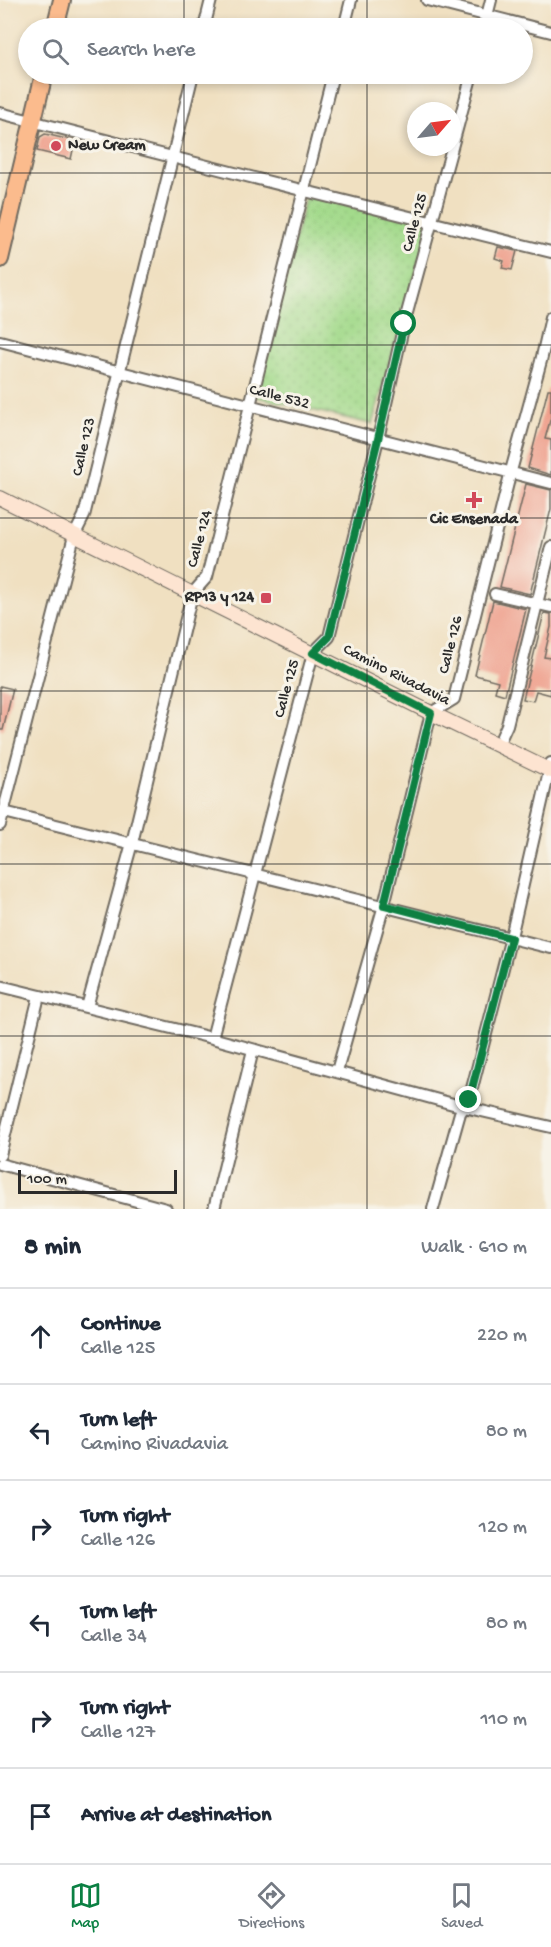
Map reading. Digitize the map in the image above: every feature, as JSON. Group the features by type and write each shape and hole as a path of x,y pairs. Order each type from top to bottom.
{"highway":[{"path":"58,18 62,0"},
{"path":"0,259 42,84"}],"main road":[{"name":"Camino Rivadavia","path":"0,498 431,713 550,768"}],"street":[{"path":"206,18 211,0"},
{"path":"346,18 351,0"},
{"path":"427,0 495,18"},
{"path":"487,16 491,0"},
{"path":"533,28 551,32"},
{"name":"Calle 123","path":"0,825 74,536 84,516 190,84"},
{"name":"Calle 124","path":"87,1007 132,843 192,594 207,577 331,84"},
{"name":"Calle 125","path":"212,1038 313,653 329,637 404,324 469,84"},
{"path":"0,113 551,252"},
{"name":"Calle 126","path":"431,713 454,699 511,471 546,362 551,317"},
{"name":"Calle 532","path":"0,341 551,483"},
{"path":"498,745 507,725 551,547"},
{"path":"495,594 551,607"},
{"path":"337,1071 384,905 431,713"},
{"path":"433,1209 460,1113 469,1100 511,938 550,768"},
{"path":"2,811 551,948"},
{"path":"0,986 212,1038 464,1107 551,1127"},
{"path":"0,1155 39,996"},
{"path":"214,1209 253,1050"},
{"path":"0,1164 166,1209"}],"green space":[{"path":"306,195 430,223 372,424 256,397"}],"building":[{"name":"New Cream","path":"45,134 75,141 71,159 37,151 40,137"},
{"path":"498,247 517,251 512,270 502,268 504,261 495,258"},
{"path":"548,389 551,389 551,417 545,439 551,440 551,475 528,468"},
{"path":"526,484 551,490 551,509 530,594 500,587"},
{"path":"493,601 526,609 505,695 495,692 498,681 475,675"},
{"path":"544,613 551,614 551,627 544,657 551,658 551,695 536,691 533,701 523,699"},
{"path":"0,686 13,689 3,730 0,730"}],"place":[{"name":"New Cream","path":"56,146"},
{"name":"Cic Ensenada","path":"474,500"},
{"name":"RP13 y 124","path":"266,598"}],"route":[{"path":"404,324 329,637 313,653 431,713 384,905 511,938 469,1100"}]}
